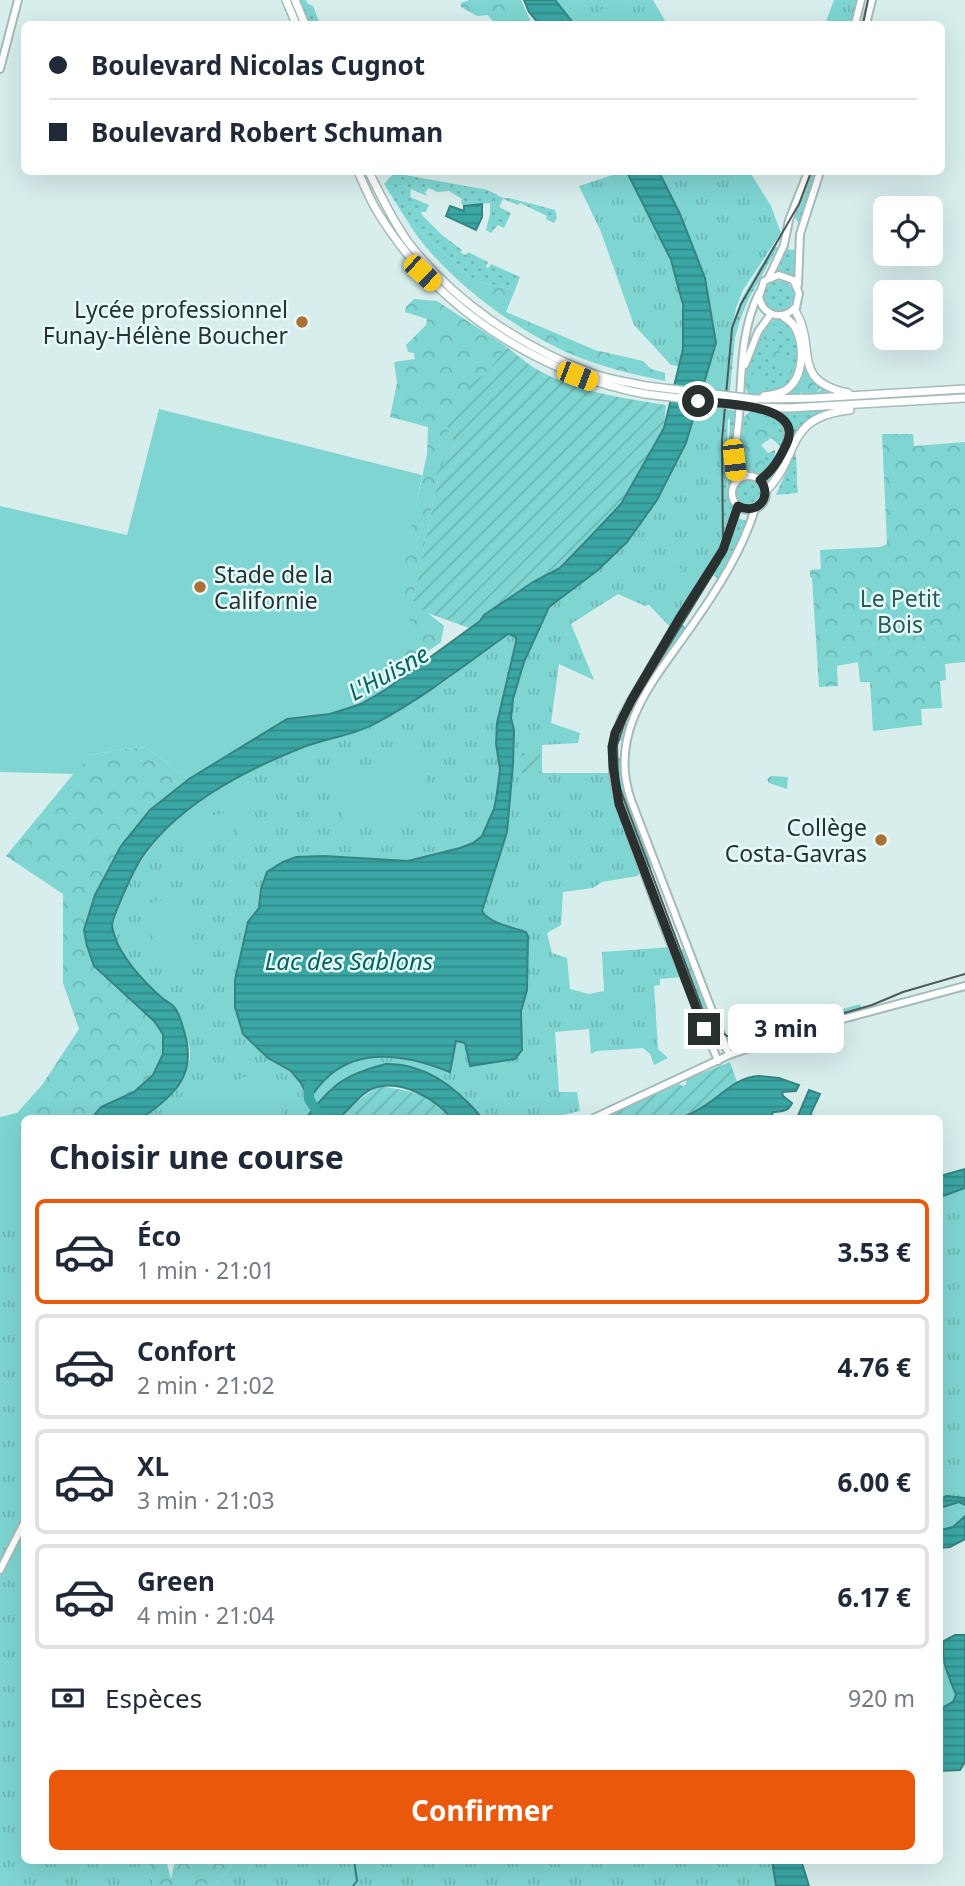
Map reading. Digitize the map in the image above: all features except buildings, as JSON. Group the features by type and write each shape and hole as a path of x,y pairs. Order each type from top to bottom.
{"main road":[{"path":"286,0 295,21"},
{"path":"295,0 304,21"},
{"path":"359,175 376,209 399,244 422,273 449,298 489,329 531,354 596,383 788,408 965,398"},
{"path":"371,175 394,220 410,243 454,291 490,319 532,346 596,375 645,390"},
{"path":"795,308 804,329 809,366 816,379 834,390 859,395"},
{"path":"754,403 785,390 800,371 797,331 783,316"},
{"path":"754,403 965,389"},
{"path":"754,403 781,417 790,432 774,468 760,480"},
{"path":"766,491 774,482 797,437 813,421 823,415 886,404"}],"street":[{"path":"0,69 18,0"},
{"path":"856,21 860,0"},
{"path":"867,21 872,0"},
{"path":"736,481 734,460 748,319 763,283 769,277 784,245 789,220 807,175"},
{"path":"759,293 762,307 771,314 783,316 795,308 800,297 800,234 819,175"},
{"path":"769,277 786,276 798,287"},
{"path":"741,377 749,349 771,314"},
{"path":"736,447 738,461 747,476"},
{"path":"729,1055 631,800 623,760 627,734 638,706 737,554 755,509 764,500 766,491 760,480 747,476 736,481 732,497 738,506 755,509"},
{"path":"718,1061 619,804 613,775 612,747 615,733 632,699 723,550 738,506"},
{"path":"601,1115 729,1055 809,1028 965,986"},
{"path":"0,1570 21,1529"}],"green space":[{"path":"299,0 306,0 313,6 319,21 308,21"},
{"path":"469,0 521,0 531,21 493,21 488,15 477,16 461,7 461,3"},
{"path":"555,0 653,0 665,21 572,21"},
{"path":"834,0 857,0 852,21 826,21"},
{"path":"617,2 621,12 604,20 600,10"},
{"path":"392,175 405,175 488,190 503,198 555,210 557,217 554,223 546,219 547,216 520,203 518,205 503,199 499,207 511,213 504,228 498,225 491,233 486,230 490,203 464,206 462,199 449,191 437,192 429,188 425,192 427,196 411,189 410,197 429,205 426,212 421,212 422,215 462,250 461,253 466,255 468,252 488,262 488,268 491,264 520,277 515,290 475,281 406,219 384,184"},
{"path":"613,175 629,175 662,241 678,290 683,315 679,366 671,365 634,325 601,232 579,186"},
{"path":"660,175 752,175 771,206 781,233 743,290 736,308 729,344 723,415 722,545 670,627 649,605 645,606 618,594 571,624 594,680 559,664 551,723 580,733 578,743 542,745 542,773 608,773 616,806 640,873 637,876 602,882 593,888 563,892 561,925 547,933 552,953 567,958 570,989 589,994 604,991 602,952 672,947 682,977 660,979 660,985 654,986 658,1049 668,1058 654,1065 650,1054 643,1048 597,1051 591,1054 589,1029 555,1032 559,1092 577,1092 580,1111 563,1115 479,1115 464,1097 427,1072 365,1069 344,1078 331,1088 308,1115 147,1115 176,1090 190,1059 190,1049 174,1007 141,979 126,962 115,938 112,924 135,870 160,835 181,813 227,782 303,746 377,723 444,682 598,570 682,453 716,343 705,278 680,214"},
{"path":"809,175 818,175 799,224 793,214"},
{"path":"406,219 475,281 515,290 506,312 595,350 643,361 651,369 665,373 665,381 578,357 521,328 456,278 436,259"},
{"path":"773,246 778,247 748,300 735,338 728,410 736,411 732,458 734,478 728,490 733,506 722,540 721,447 726,447 727,494 730,421 728,418 727,444 720,444 726,358 733,321 742,298"},
{"path":"785,249 795,250 794,277 776,272"},
{"path":"779,281 785,282 793,290 793,302 785,310 779,311 773,310 765,302 764,296 765,290 773,282"},
{"path":"414,299 437,301 507,347 486,373 472,382 464,402 446,424 455,446 437,474 413,601 444,626 441,642 393,676 400,580 427,454 428,427 390,417 397,383 394,362 415,359 414,353 408,352 406,345 426,325 427,319 405,312"},
{"path":"793,315 798,321 806,368 803,368 798,382 800,393 810,395 779,397 791,388 803,362 790,317"},
{"path":"776,319 785,322 797,338 799,361 796,372 792,381 781,390 766,393 747,392 746,373 751,351 768,324"},
{"path":"774,324 779,330 776,338 764,339 765,328"},
{"path":"759,344 773,350 779,349 782,360 786,361 793,372 789,378 757,349"},
{"path":"507,347 533,367 580,388 666,405 664,428 621,504 560,568 484,614 480,621 469,628 425,612 413,601 438,479 436,474 455,446 446,424 452,408 463,402 472,382 486,373"},
{"path":"804,368 822,387 814,395 798,392 798,382"},
{"path":"748,374 757,375 766,382 767,394 748,395 744,381"},
{"path":"822,387 840,393 810,395 820,391"},
{"name":"Stade de la Californie","path":"159,409 422,475 399,595 413,601 398,679 385,690 351,709 287,719 189,779 147,748 138,747 89,755 75,774 0,772 0,506 127,535"},
{"path":"752,410 774,417 783,426 784,432 781,447 771,438 761,445 768,453 775,450 775,455 772,465 759,474 747,470 740,451 744,417"},
{"path":"752,410 757,412 760,420 768,416 777,429 775,438 766,437 758,442 765,465 763,472 751,471 741,451 743,441 750,431 744,417"},
{"path":"828,410 816,416 799,431 788,447 790,426 775,412"},
{"name":"Le Petit Bois","path":"882,434 913,434 914,446 965,442 965,662 945,664 946,680 940,681 942,708 921,709 922,725 873,731 870,682 860,682 858,662 837,666 838,686 819,687 810,570 821,569 820,550 880,547 887,544"},
{"path":"795,452 798,493 776,495"},
{"path":"779,465 771,483 768,485 765,479"},
{"path":"748,480 759,487 760,492 753,503 748,504 737,497 736,492 743,481"},
{"path":"736,518 748,521 739,544 719,579 710,574"},
{"path":"672,565 682,569 674,586 664,581"},
{"path":"679,623 688,628 650,681 627,726 623,740 618,740 626,712 672,639"},
{"path":"147,748 189,779 150,810 94,966 152,1018 165,1042 162,1058 143,1085 94,1115 21,1115 21,1510 0,1550 0,1117 17,1113 42,1085 79,1029 63,983 63,894 6,856 89,755"},
{"path":"418,753 434,809 346,832 331,778"},
{"path":"521,753 540,753 541,773 522,773"},
{"path":"615,759 622,759 626,792 653,864 650,868 645,866 618,788"},
{"path":"771,776 788,777 787,789 769,783 767,779"},
{"path":"261,782 268,808 228,819 234,840 192,852 184,824 226,812 221,794"},
{"path":"272,815 276,828 239,839 235,825"},
{"path":"179,895 198,960 162,971 143,905"},
{"path":"686,948 720,1038 712,1040 676,952"},
{"path":"860,1004 862,1010 739,1049 729,1047 726,1043"},
{"path":"730,1062 737,1082 701,1109 688,1115 608,1115 679,1084 686,1085 687,1079"},
{"path":"265,1069 277,1092 283,1115 182,1115 179,1103"},
{"path":"379,1086 422,1096 445,1110 446,1115 342,1115"},
{"path":"0,1138 21,1138 21,1864 149,1864 153,1886 0,1886"},
{"path":"0,1148 21,1161 21,1232 0,1221"},
{"path":"965,1177 965,1526 943,1538 943,1185"},
{"path":"943,1662 956,1695 953,1702 943,1707"},
{"path":"149,1864 167,1864 171,1879 174,1864 233,1864 214,1886 153,1886"},
{"path":"233,1864 789,1864 793,1886 214,1886"}],"water":[{"path":"524,0 555,0 572,21 536,21"},
{"name":"Lac des Sablons","path":"628,175 660,175 680,214 705,278 716,343 686,443 657,500 627,542 598,570 549,607 524,662 513,699 513,764 507,832 482,911 496,922 526,932 528,937 527,990 521,1011 522,1050 515,1059 470,1066 465,1043 456,1041 450,1072 405,1059 374,1057 359,1060 344,1065 331,1074 309,1099 291,1071 268,1058 243,1034 235,1007 235,980 248,922 259,908 261,889 267,872 296,857 408,861 460,848 482,836 494,809 497,793 500,769 496,744 497,723 516,642 516,637 508,634 427,692 376,723 301,748 230,781 165,829 148,849 132,875 112,927 118,945 132,966 177,1012 187,1046 186,1071 166,1100 146,1115 94,1115 101,1107 134,1092 153,1075 163,1054 163,1034 154,1021 94,966 87,946 84,930 95,895 121,846 150,810 189,779 287,719 330,714 361,704 385,690 480,621 484,615 533,582 560,568 621,504 664,428 683,349 683,305 671,260"},
{"path":"482,204 482,217 476,230 446,216 450,206 464,211 464,206"},
{"path":"386,1064 401,1065 428,1073 463,1097 479,1115 448,1115 437,1104 418,1093 397,1086 387,1086 366,1092 342,1115 309,1115 340,1082 359,1072"},
{"path":"750,1077 779,1078 799,1085 796,1091 782,1092 792,1103 789,1108 773,1112 772,1115 688,1115 735,1084"},
{"path":"809,1090 820,1094 811,1115 798,1115"},
{"path":"965,1169 965,1188 943,1196 943,1175"},
{"path":"943,1498 965,1498 965,1505 959,1502 943,1507"},
{"path":"965,1516 965,1539 943,1548 943,1529 953,1527"},
{"path":"955,1635 965,1635 965,1762 960,1770 943,1771 943,1707 953,1702 956,1695 943,1655 944,1641"},
{"path":"773,1864 802,1864 809,1886 776,1886"}],"waterway":[{"path":"309,1085 309,1099 319,1115"},
{"path":"353,1886 357,1881 355,1864"}],"tram line":[{"path":"864,21 868,0"},
{"path":"810,175 799,204 741,304 732,328 722,440 723,543 720,562 628,712 617,745 618,783 703,1011 710,1023 727,1036 751,1040 872,1005 903,992 965,974"}],"place":[{"name":"Lycée professionnel Funay-Hélène Boucher","path":"302,322"},
{"name":"Stade de la Californie","path":"200,587"},
{"name":"Collège Costa-Gavras","path":"881,840"}],"route":[{"path":"698,401 754,407 774,413 784,420 790,432 774,468 760,480 766,491 764,500 755,509 738,506 723,550 632,699 615,733 612,747 613,775 619,804 704,1029"}],"water label":[{"name":"L'Huisne","path":"388,672"}]}
